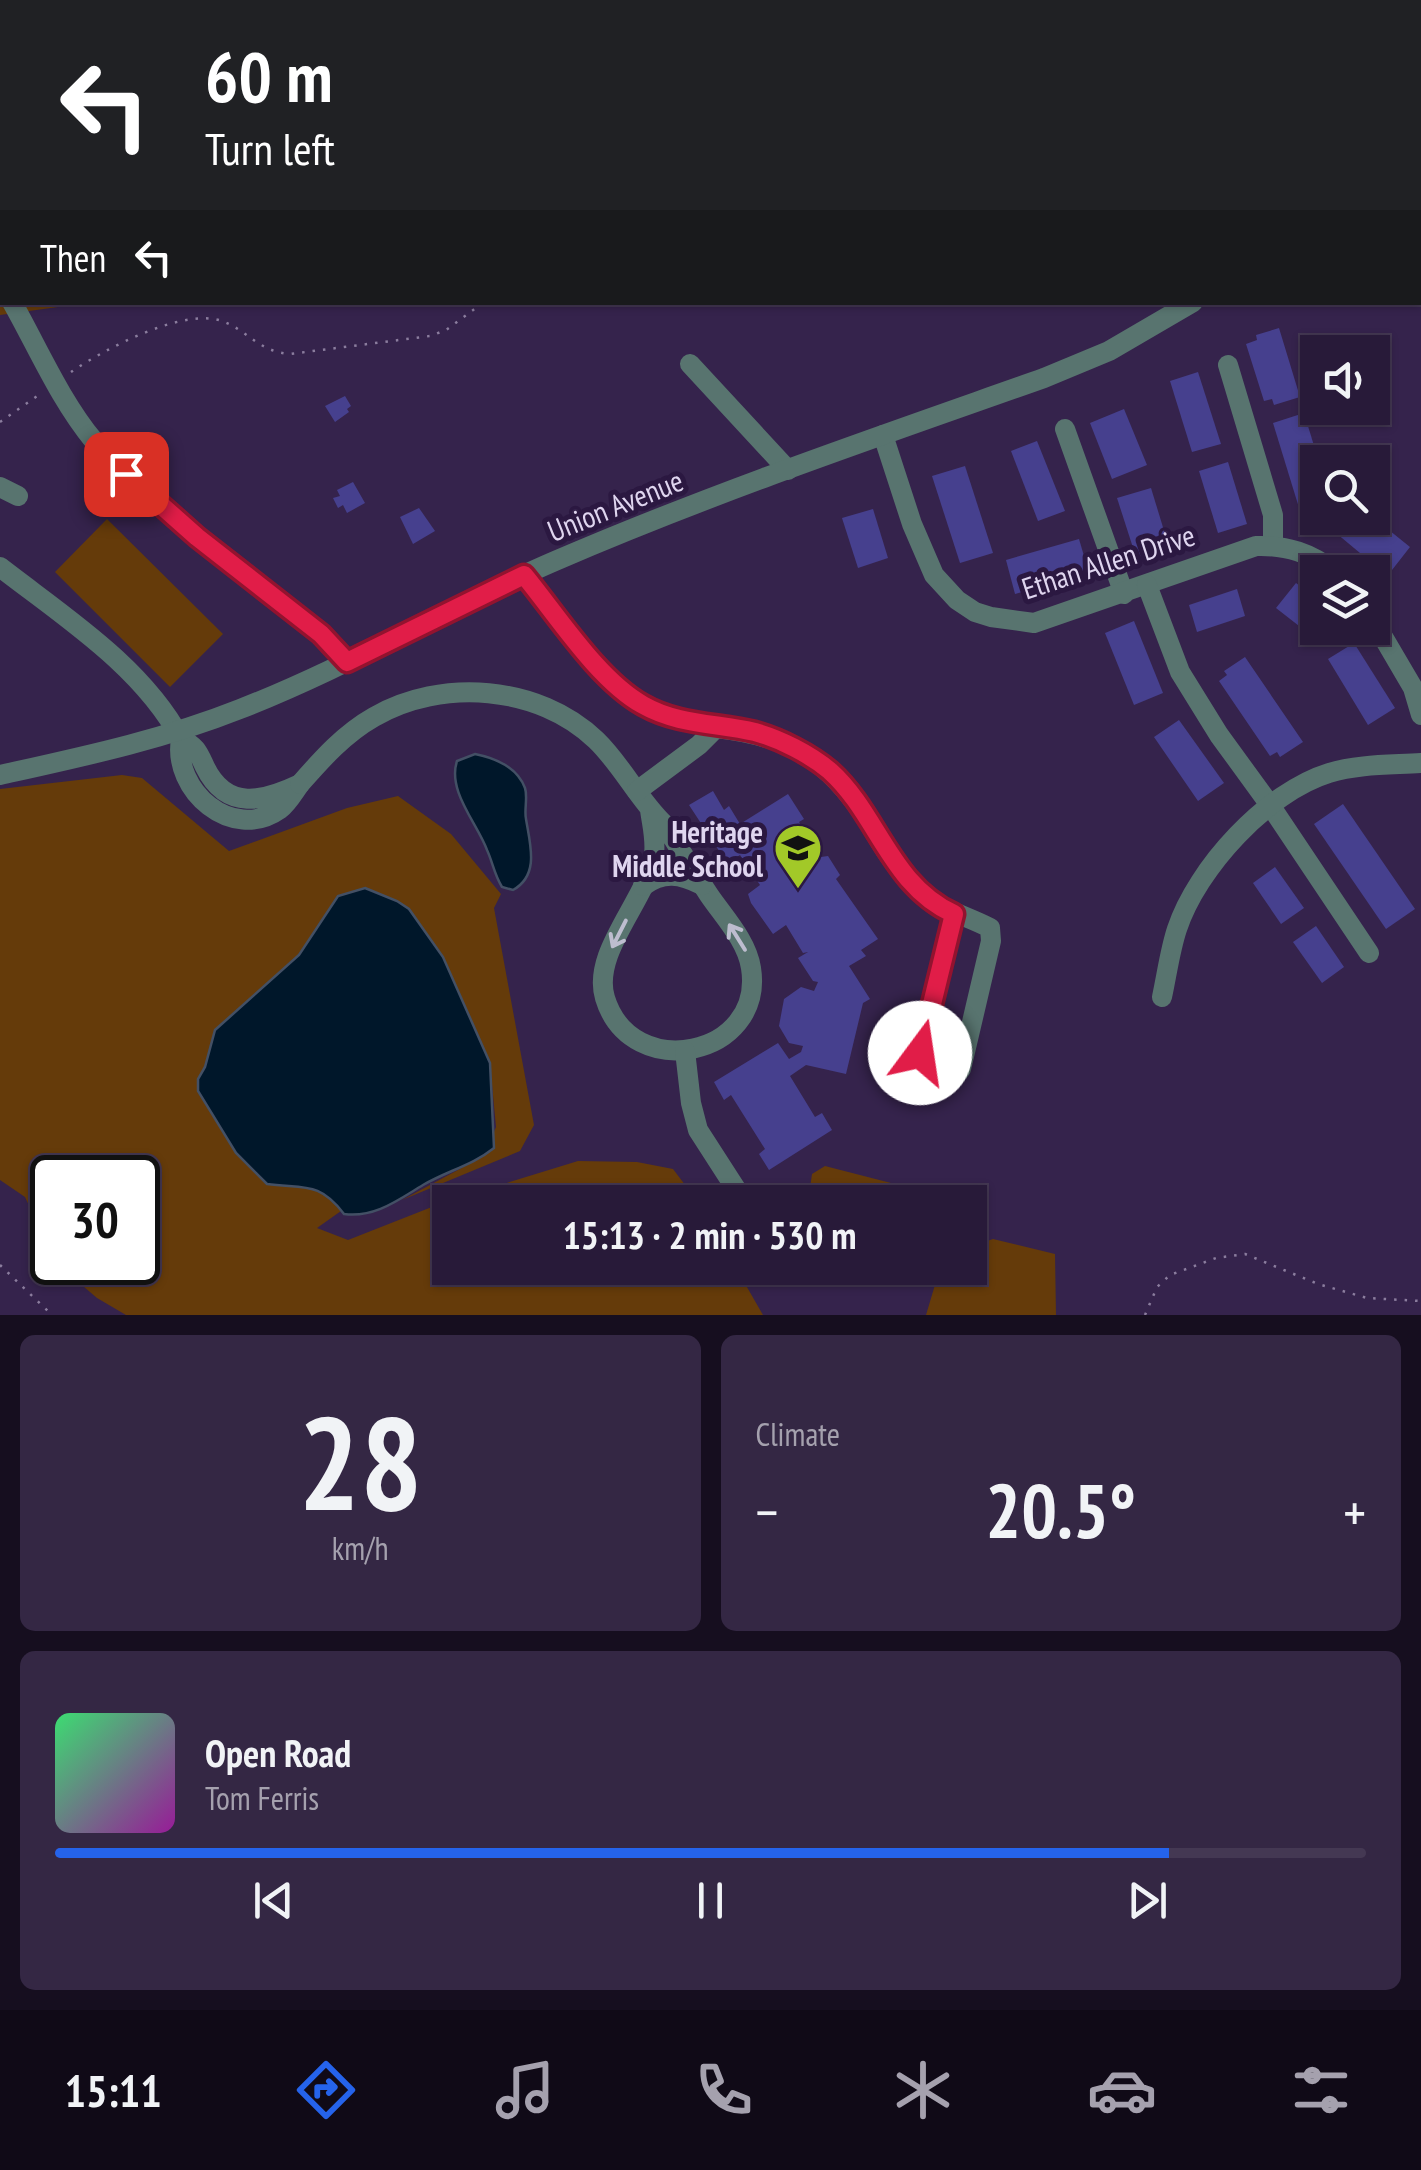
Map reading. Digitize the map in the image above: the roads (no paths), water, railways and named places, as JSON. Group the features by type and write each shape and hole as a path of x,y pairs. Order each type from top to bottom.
{"street":[{"path":"14,305 94,440 197,537 321,634 347,662"},
{"name":"Union Avenue","path":"0,776 179,736 347,662 612,536 1109,351 1188,305"},
{"path":"690,364 788,470"},
{"path":"1228,365 1273,515 1273,546"},
{"path":"1065,429 1124,594"},
{"name":"Ethan Allen Drive","path":"883,435 912,524 934,575 975,612 1034,623 1256,546 1286,545 1307,555"},
{"path":"0,567 118,662 145,689 179,736 178,754 185,774 206,805 242,820 261,818 282,808 339,742 377,715 412,700 470,692 524,700 578,726 596,740 664,824 748,954 752,984 740,1019 706,1048 657,1049 634,1039 618,1023 604,998 603,976 610,952 654,856 650,810"},
{"path":"524,575 588,654 642,705 716,728 754,732 822,764 849,792 908,880 954,914 990,928 992,934 961,1069 958,1076 944,1080 921,1070 920,1053 954,914"},
{"path":"1147,585 1180,672 1369,953"},
{"path":"1388,645 1413,688 1421,715"},
{"path":"637,791 716,728"},
{"path":"1162,996 1177,929 1191,897 1217,860 1270,805 1329,773 1421,763"},
{"path":"643,886 670,874 704,886"},
{"path":"685,1051 698,1130 733,1185"}],"water":[{"path":"475,754 504,765 517,774 525,788 530,868 513,890 499,882 459,795 457,761"},
{"path":"365,888 409,909 443,957 490,1063 494,1148 386,1207 355,1215 344,1214 318,1191 267,1184 236,1153 198,1091 198,1079 215,1030 299,955 338,896"}],"place":[{"name":"Heritage Middle School","path":"798,890"}]}
